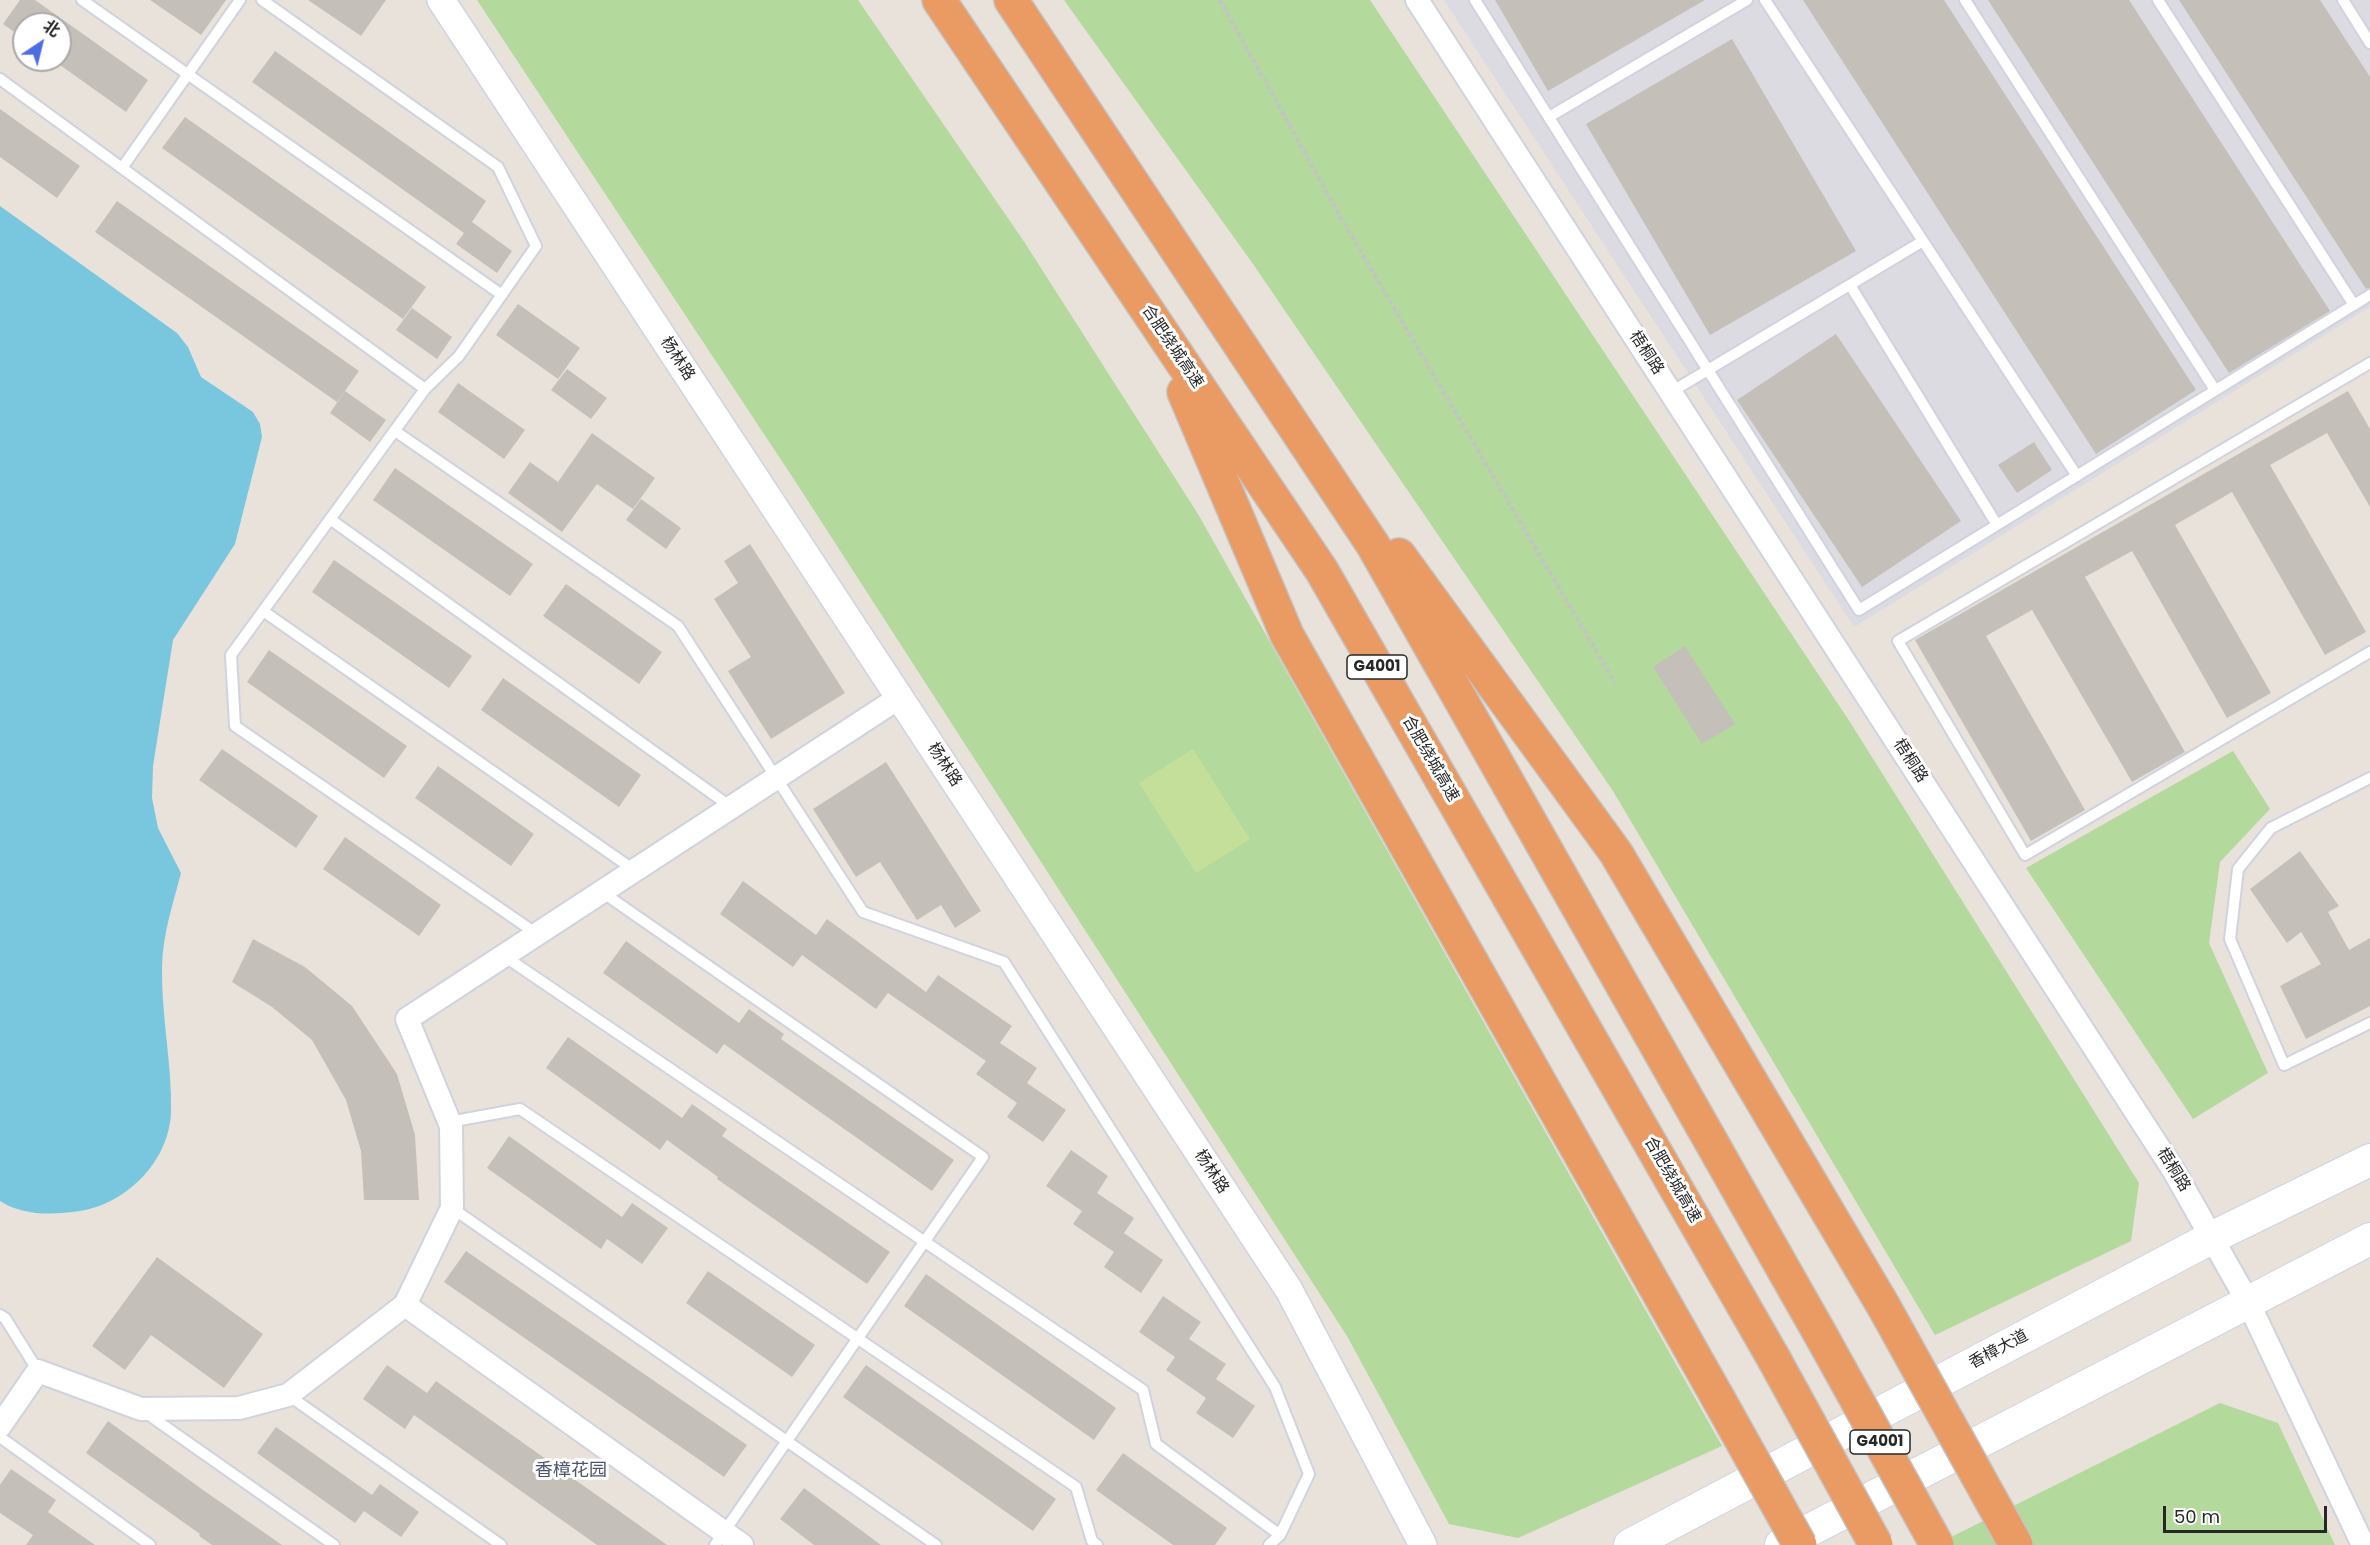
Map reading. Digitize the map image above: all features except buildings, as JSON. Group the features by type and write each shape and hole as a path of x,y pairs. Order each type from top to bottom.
{"highway":[{"name":"合肥绕城高速","path":"939,0 1322,571 1774,1359 1876,1545"},
{"name":"G4001","path":"1011,0 1373,545 1823,1339 1937,1545"},
{"path":"1205,292 1616,853 1884,1306 2016,1545"},
{"path":"1153,318 1287,635 1800,1545"}],"main road":[{"name":"香樟大道","path":"1630,1545 2213,1237 2370,1160"},
{"path":"1781,1545 2370,1239"}],"street":[{"name":"杨林路","path":"441,0 1288,1290 1423,1545"},
{"name":"梧桐路","path":"1417,0 2168,1161 2248,1302 2363,1545"},
{"path":"0,1426 38,1371 141,1409 239,1408 288,1395 405,1305 452,1208 449,1122 407,1019 900,697"},
{"path":"405,1305 727,1541"}],"lane":[{"path":"82,0 502,295"},
{"path":"122,168 240,0"},
{"path":"262,0 498,167 536,246 459,356 425,388 231,655 235,726 537,934"},
{"path":"1475,0 1859,610 2370,295"},
{"path":"1549,117 1747,0"},
{"path":"1765,0 2077,476"},
{"path":"1965,0 2216,390"},
{"path":"2158,0 2354,305"},
{"path":"2343,0 2370,43"},
{"path":"0,79 425,388"},
{"path":"1671,392 1923,241"},
{"path":"1850,285 1997,525"},
{"path":"2370,363 1898,641 2025,855 2370,652"},
{"path":"395,431 678,626 863,912 1004,962 1275,1387 1309,1474 1280,1535 1269,1545"},
{"path":"330,519 731,807"},
{"path":"263,611 634,870"},
{"path":"2370,778 2271,828 2238,869 2230,939 2284,1065 2370,1023"},
{"path":"602,892 983,1156 787,1441 727,1541"},
{"path":"503,956 1143,1390 1156,1444 1280,1535"},
{"path":"449,1122 520,1108 1076,1487 1092,1541 1096,1545"},
{"path":"452,1208 936,1545"},
{"path":"0,1315 5,1318 38,1371"},
{"path":"288,1395 501,1545"},
{"path":"141,1409 334,1545"},
{"path":"0,1437 150,1545"}],"path":[{"path":"1220,0 1341,218 1615,683"}],"shaded area":[{"path":"1444,0 2370,0 2370,307 1854,627"}],"green space":[{"path":"477,0 858,0 1025,243 1198,514 1722,1446 1518,1538 1449,1524 1347,1336 799,487"},
{"path":"1064,0 1370,0 1850,722 2139,1183 2131,1241 1935,1335 1613,791 1253,264"},
{"path":"1193,749 1250,839 1196,873 1139,783"},
{"path":"2233,751 2270,809 2220,862 2209,943 2268,1073 2193,1119 2026,868"},
{"path":"2220,1403 2278,1423 2335,1545 1935,1545"}],"water":[{"path":"0,206 177,333 188,347 201,377 253,412 260,424 262,437 235,544 173,640 153,766 152,798 158,828 181,873 166,930 162,966 171,1093 169,1129 154,1163 129,1189 97,1207 59,1213 28,1212 0,1201"}],"district":[{"name":"香樟花园","path":"571,1471"}]}
